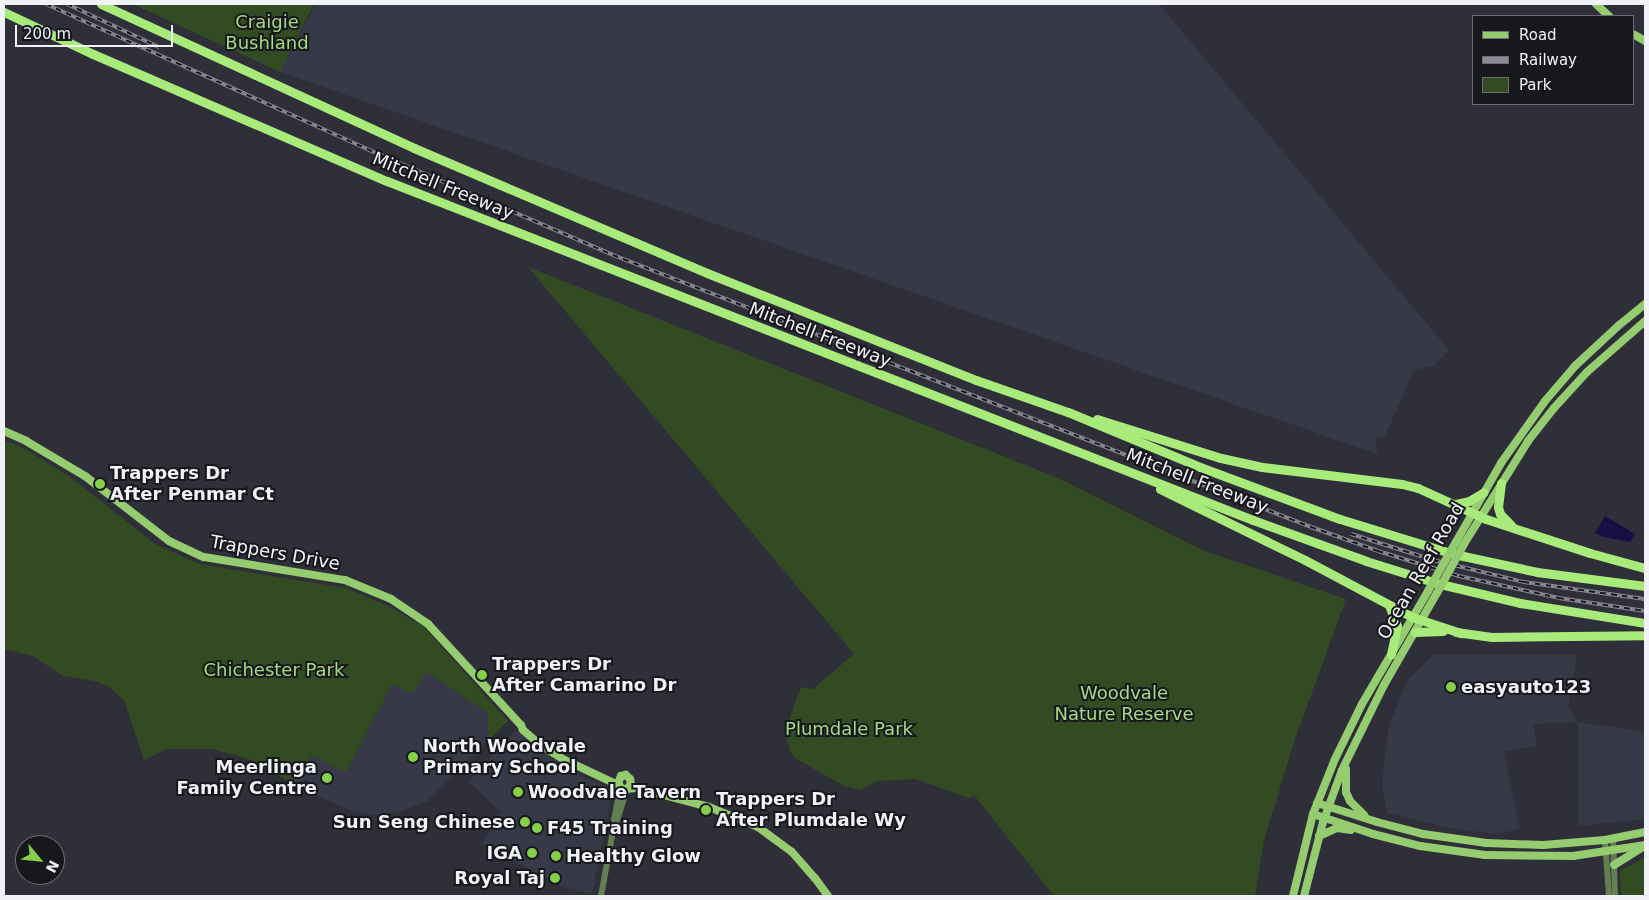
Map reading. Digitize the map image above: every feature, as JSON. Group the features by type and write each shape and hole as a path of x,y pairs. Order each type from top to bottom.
{"highway":[{"name":"Mitchell Freeway","path":"101,4 414,148 707,273 976,380 1068,412 1200,467 1340,519 1454,554 1537,572 1645,586"},
{"name":"Mitchell Freeway","path":"4,12 93,54 388,182 1142,478 1366,562 1436,583 1520,604 1645,624"},
{"path":"1068,412 1114,423 1245,464 1302,474 1402,484 1418,488 1456,504 1476,515 1590,553 1645,568"},
{"path":"1142,478 1177,498 1268,541 1417,619 1461,633"},
{"path":"1501,482 1498,507 1500,514 1506,521 1520,530"},
{"path":"1456,504 1469,501 1484,492"},
{"path":"1387,603 1393,611 1397,626 1391,654"},
{"path":"1415,632 1461,633 1492,637 1645,635"}],"main road":[{"path":"1590,4 1601,15"},
{"path":"1596,4 1607,15"},
{"path":"1634,35 1645,41"},
{"name":"Ocean Reef Road","path":"1476,515 1484,492 1520,435 1567,375 1618,326 1645,304"},
{"name":"Ocean Reef Road","path":"1304,896 1328,806 1347,758 1384,685 1415,632 1417,619 1428,591 1476,515 1554,408 1588,372 1645,321"},
{"name":"Trappers Drive","path":"4,432 26,441 85,476 169,541 204,557 345,580 391,599 428,624 521,725 566,755 605,773 621,776"},
{"name":"Ocean Reef Road","path":"1293,896 1313,814 1334,759 1362,704 1391,654 1436,593 1460,543"},
{"name":"Trappers Drive","path":"521,725 523,730 554,754 618,785"},
{"path":"1347,758 1344,781 1349,799 1360,813 1376,822"},
{"path":"828,896 792,852 758,827 709,807 637,788 627,789 618,785 618,780 621,776 626,776 725,808 760,823 784,838 805,859 833,896"},
{"path":"627,789 631,784 630,778"},
{"path":"1317,803 1376,822 1424,834 1486,842 1543,845 1609,839 1645,832"},
{"path":"1313,814 1373,834"},
{"path":"1319,836 1337,828 1373,834 1420,846 1485,855 1542,857 1574,856 1645,845"},
{"path":"1614,865 1645,845"}],"street":[{"path":"612,836 612,826 620,793 618,785"},
{"path":"602,896 612,836 627,789"},
{"path":"1609,839 1609,896"},
{"path":"1610,851 1614,865 1615,896"}],"shaded area":[{"path":"316,4 1159,4 1449,350 1433,366 1414,370 1385,436 1376,438 1377,454 280,72"},
{"path":"1605,516 1635,534 1630,542 1604,537 1595,533"},
{"path":"1434,655 1577,655 1568,707 1578,722 1533,724 1537,746 1504,751 1520,829 1496,834 1449,828 1387,813 1382,784 1389,725 1408,679"},
{"name":"North Woodvale Primary School","path":"426,671 488,713 488,741 428,801 396,813 371,815 349,810 295,785 312,754 346,773 392,684"},
{"path":"1578,722 1645,732 1645,819 1578,826"},
{"path":"517,731 575,769 580,776 609,787 612,793 592,894 561,886 482,844 501,812 469,782 513,732"}],"green space":[{"name":"Craigie Bushland","path":"133,4 314,4 280,72"},
{"name":"Woodvale Nature Reserve","path":"528,267 1058,478 1202,550 1346,599 1294,742 1264,840 1255,896 1054,896 974,795 969,798 915,779 877,781 860,790 844,786 795,758 790,751 787,740 790,717 801,687 813,689 854,654"},
{"name":"Chichester Park","path":"4,440 24,448 72,478 155,544 200,564 346,588 388,606 423,626 508,721 488,741 488,713 426,672 413,694 392,684 346,773 312,755 295,785 252,760 212,749 167,749 144,760 124,700 108,686 95,681 63,676 33,656 4,649"},
{"path":"1645,857 1645,896 1621,896 1620,871"}],"railway":[{"path":"46,4 381,155 613,255 1311,527 1378,551 1459,576 1559,598 1645,611"},
{"path":"67,4 159,47"},
{"path":"1351,534 1433,560 1524,582 1645,599"}],"place":[{"name":"Trappers Dr After Penmar Ct","path":"100,484"},
{"name":"Trappers Dr After Camarino Dr","path":"482,675"},
{"name":"easyauto123","path":"1451,687"},
{"name":"North Woodvale Primary School","path":"413,757"},
{"name":"Meerlinga Family Centre","path":"327,778"},
{"name":"Woodvale Tavern","path":"518,792"},
{"name":"Trappers Dr After Plumdale Wy","path":"706,810"},
{"name":"Sun Seng Chinese","path":"525,822"},
{"name":"F45 Training","path":"537,828"},
{"name":"IGA","path":"532,853"},
{"name":"Healthy Glow","path":"556,856"},
{"name":"Royal Taj","path":"555,878"}],"park label":[{"name":"Plumdale Park","path":"849,729"}]}
